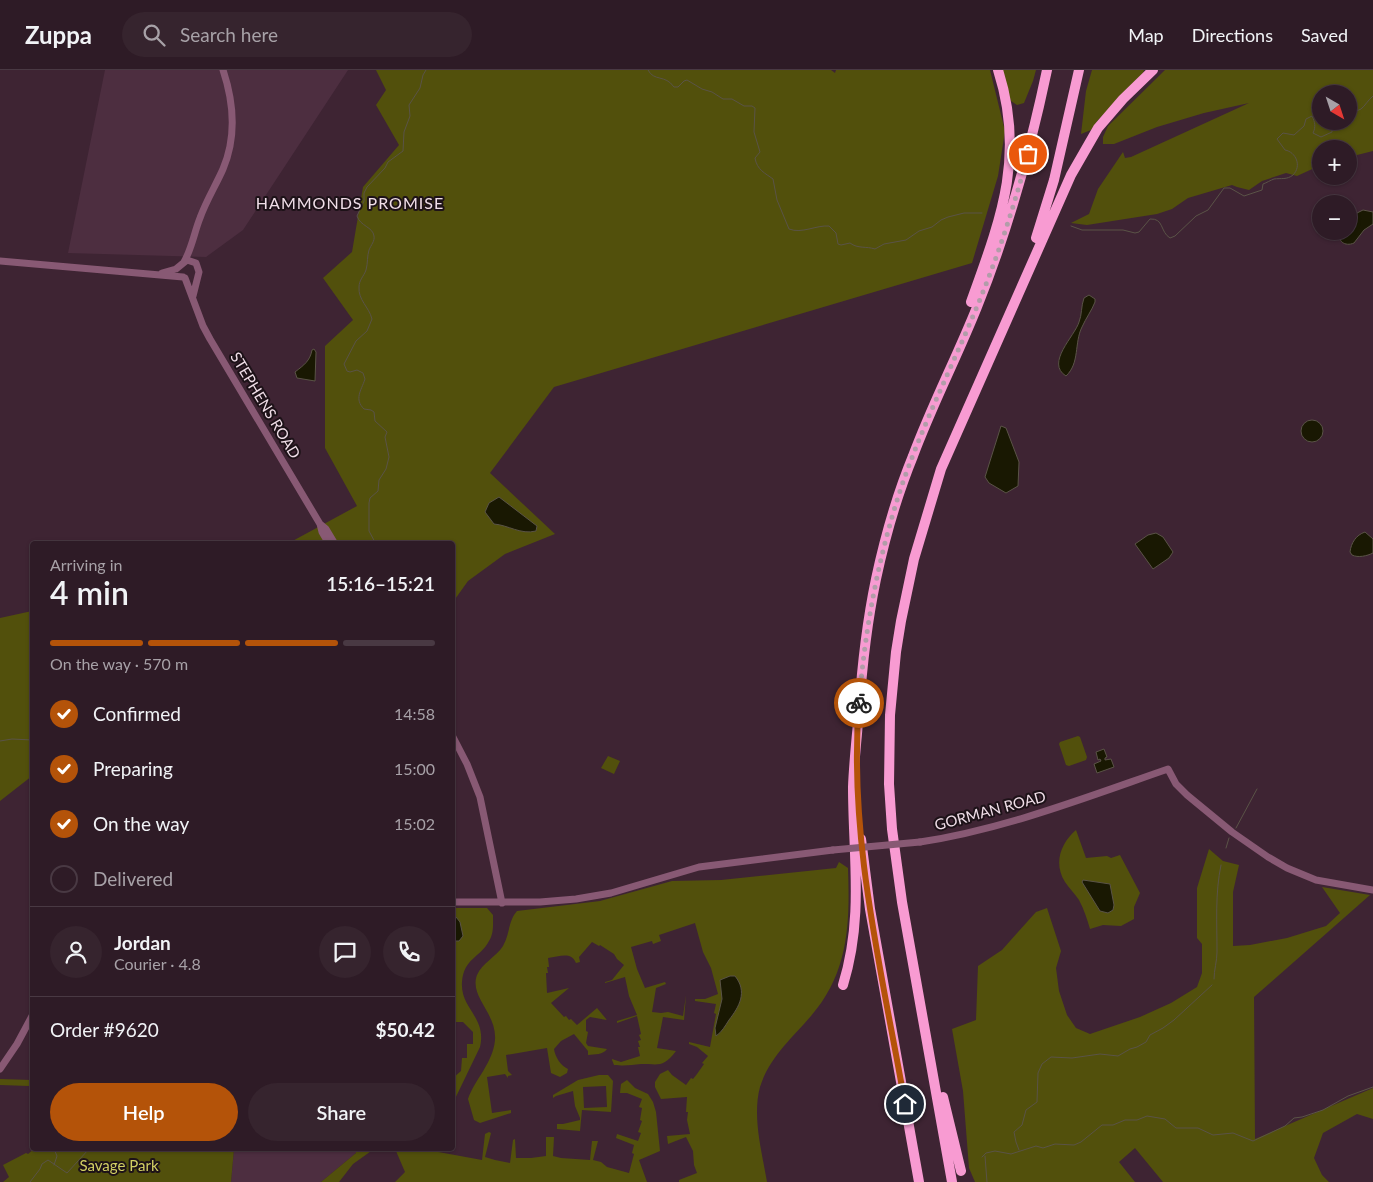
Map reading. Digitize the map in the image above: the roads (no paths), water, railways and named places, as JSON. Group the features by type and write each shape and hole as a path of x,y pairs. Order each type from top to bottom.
{"highway":[{"path":"939,394 992,245 1006,193 1010,155 1010,122 998,70"},
{"path":"843,985 850,959 856,921 856,867 853,826 858,711 865,644 882,554 912,456 976,308 1010,216 1031,142 1047,70"},
{"path":"1005,321 1028,261 1054,180 1079,70"},
{"path":"952,1182 921,1014 892,829 889,751 890,715 896,652 907,588 930,503 954,437 1070,175 1089,142 1108,116 1152,70"},
{"path":"858,711 857,783 864,866 919,1182"},
{"path":"921,1014 935,1063 960,1171"}],"street":[{"path":"184,277 180,272 182,264 192,244 200,218 223,169 232,136 231,97 223,70"},
{"path":"192,244 194,261 198,265 193,298"},
{"path":"0,261 194,278 198,274"},
{"path":"154,274 171,271 182,264 194,261"},
{"name":"STEPHENS ROAD","path":"184,277 206,332 320,524 327,541"},
{"name":"STEPHENS ROAD","path":"320,524 326,529 333,541"},
{"path":"455,741 467,764 480,797 502,903"},
{"name":"GORMAN ROAD","path":"455,902 540,902 594,896 619,891 699,866 920,842 962,835 998,826 1168,769 1176,784 1186,795 1238,836 1274,860 1316,880 1373,890"},
{"path":"0,1069 30,1019"},
{"path":"0,1063 10,1054"}],"waterway":[{"path":"374,541 369,531 369,503 370,498 378,491 379,480 386,469 389,457 385,437 387,432 375,421 374,412 364,409 359,402 359,395 365,379 363,373 357,370 347,371 344,364 356,341 367,331 372,319 360,296 359,287 366,270 368,252 374,236 371,230 357,216 364,201 364,193 367,187 385,168 388,162 403,151 404,132 410,116 409,105 420,88 426,70"},
{"path":"648,70 653,76 671,83 674,87 678,87 687,80 723,99 732,99 744,106 755,108 754,132 760,152 755,158 756,162 762,171 773,179 777,200 789,229 804,230 829,226 836,233 838,244 850,243 856,246 875,249 884,244 906,240 919,231 932,227 948,217 964,213 982,213"},
{"path":"1358,110 1373,96"},
{"path":"1071,226 1082,230 1123,230 1135,233 1139,232 1150,219 1154,219 1160,223 1170,238 1175,236 1196,216 1208,210 1224,188 1230,188 1244,196 1262,190 1263,184 1273,179 1291,177 1297,168 1295,156 1285,150 1277,139 1283,133 1294,135 1304,126 1306,119 1312,116"},
{"path":"1314,130 1313,133 1321,137 1332,132 1332,130"},
{"path":"0,741 12,739 30,740"},
{"path":"1236,828 1257,789"},
{"path":"1226,848 1229,838"},
{"path":"1214,979 1217,952 1217,897 1221,865"},
{"path":"1019,1150 1014,1132 1022,1125 1026,1110 1037,1102 1038,1073 1042,1064 1051,1057 1072,1058 1100,1054 1118,1056 1146,1042 1150,1035 1174,1020 1212,985"},
{"path":"982,1157 986,1153 995,1151 1011,1154 1036,1146 1043,1148 1055,1144 1074,1145 1081,1142 1102,1125 1113,1125 1125,1120 1137,1120 1147,1116 1165,1119 1176,1128 1198,1128 1213,1135 1233,1133 1253,1141 1285,1126 1294,1118 1323,1110 1348,1096 1373,1087"},
{"path":"54,1165 57,1156 55,1151"},
{"path":"30,1182 42,1164 48,1160 67,1173 87,1151"},
{"path":"985,1156 987,1182"}],"district":[{"name":"HAMMONDS PROMISE","path":"350,202"}],"park label":[{"name":"Savage Park","path":"119,1165"}]}
